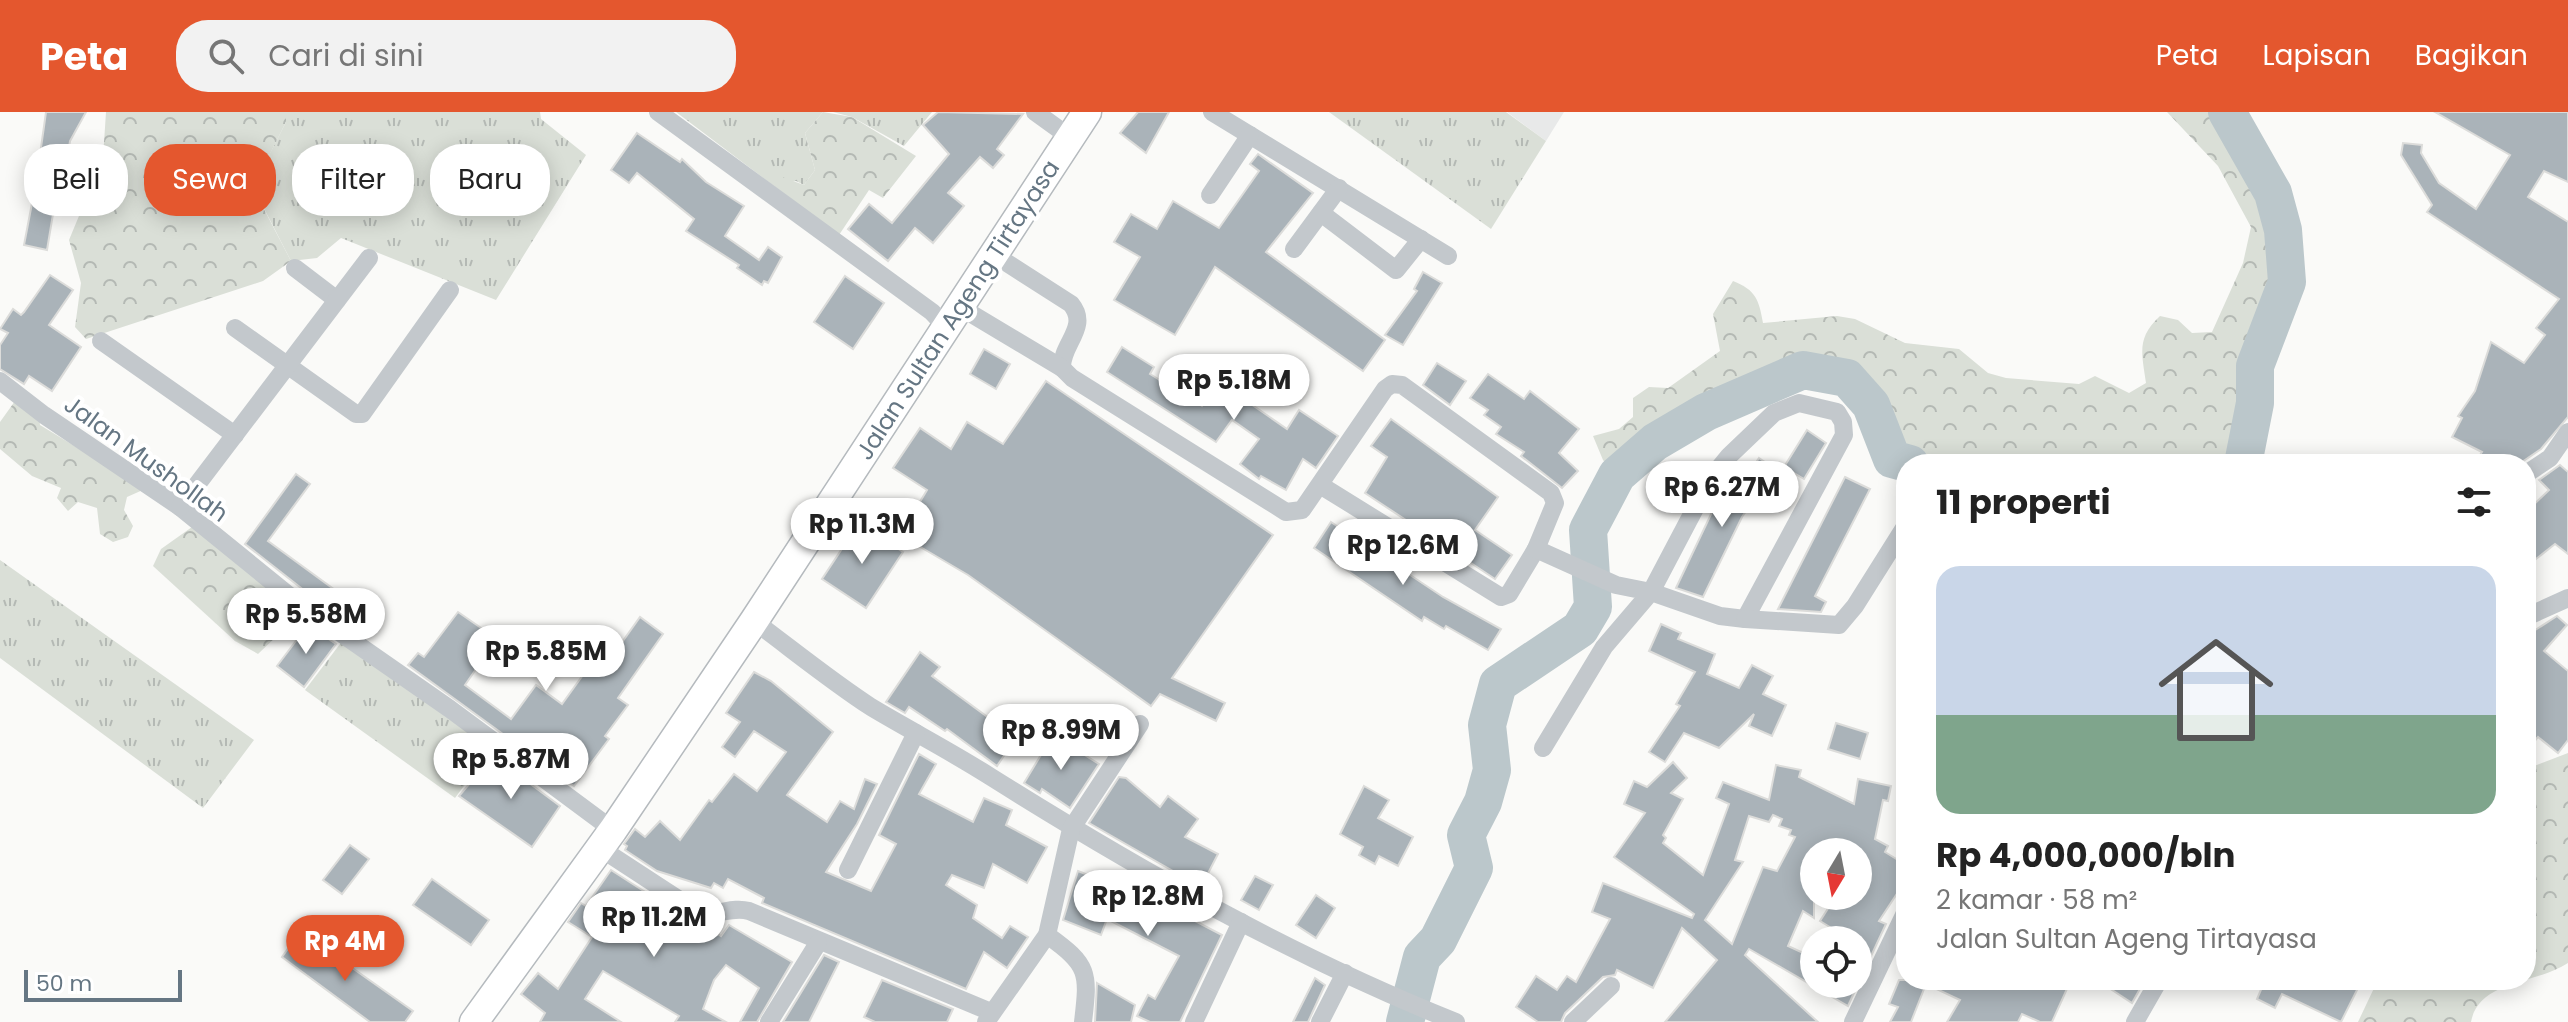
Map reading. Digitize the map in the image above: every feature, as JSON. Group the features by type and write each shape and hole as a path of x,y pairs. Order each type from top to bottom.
{"main road":[{"name":"Jalan Sultan Ageng Tirtayasa","path":"474,1022 597,825 754,621 946,315 993,254 1064,133 1087,112"}],"street":[{"path":"658,112 912,297 1062,368 1286,512 1302,510 1385,389 1392,384 1402,385 1551,493 1555,503 1543,552 1509,594 1501,597 1320,485"},
{"path":"1035,112 1064,133"},
{"path":"1212,112 1448,256"},
{"path":"1210,195 1250,135"},
{"path":"1294,249 1339,188"},
{"path":"1321,213 1396,270 1421,239"},
{"path":"993,254 1071,304 1078,313 1079,325 1061,358 1062,368"},
{"path":"180,507 369,258"},
{"path":"295,268 337,300"},
{"path":"235,328 356,414 362,414 450,290"},
{"path":"101,341 235,435"},
{"name":"Jalan Mushollah","path":"0,381 44,415 180,507 302,606 450,709 597,825 698,912 715,914 740,909 988,1017"},
{"path":"1543,748 1604,647 1651,592 1711,478 1729,456 1774,413 1799,403 1826,406 1837,412 1843,422 1844,435 1745,619"},
{"path":"2536,467 2550,458 2568,432"},
{"path":"1543,552 1616,585 1651,592 1720,616 1832,626 1842,624 1896,540"},
{"path":"2536,612 2568,598"},
{"path":"754,621 870,706 1071,829 1241,922 1393,996 1449,1019"},
{"path":"988,1017 1047,935 1071,829 1140,724"},
{"path":"848,870 916,733"},
{"path":"1194,1022 1241,922"},
{"path":"1853,1022 1896,932"},
{"path":"1047,935 1079,960 1086,972 1083,1022"},
{"path":"769,1022 818,943"},
{"path":"1320,1022 1345,973"},
{"path":"1573,1022 1611,986"},
{"path":"2135,1022 2153,990"}],"shaded area":[{"path":"1507,112 1564,112 1546,141"}],"green space":[{"path":"106,112 286,112 286,122 275,144 144,144 144,216 268,216 291,261 263,281 86,339 75,327 81,283 69,240 79,216 128,216 128,144 104,144"},
{"path":"286,112 540,112 541,119 586,155 550,213 550,144 430,144 430,216 548,216 496,300 341,238 317,258 291,261 268,216 276,216 275,144 286,122"},
{"path":"676,112 823,112 805,133 815,170 804,185 796,181 774,186"},
{"path":"823,112 852,117 916,156 883,198 869,190 839,235 774,186 782,177 804,185 815,170 805,133"},
{"path":"833,112 932,112 904,146 852,117"},
{"path":"1329,112 1506,112 1546,141 1491,229"},
{"path":"2167,112 2218,112 2266,196 2275,232 2280,281 2247,364 2247,402 2237,454 1901,454 1897,453 1878,401 1851,371 1802,362 1703,405 1651,436 1611,470 1603,460 1593,436 1619,429 1633,417 1633,398 1649,387 1668,388 1720,351 1713,314 1733,281 1747,288 1755,297 1763,323 1837,316 1855,319 1905,343 1959,349 1988,373 2006,378 2079,384 2095,376 2129,393 2146,383 2142,347 2152,324 2160,316 2178,320 2192,333 2212,332 2243,263 2251,227 2218,166"},
{"path":"15,401 39,417 40,425 145,489 127,497 124,510 133,526 128,537 113,542 100,534 97,508 78,502 68,511 57,498 61,488 32,476 0,449 0,422"},
{"path":"192,527 292,604 279,634 258,654 235,641 153,566 161,549"},
{"path":"0,560 254,740 203,808 0,658"},
{"path":"343,640 493,747 455,798 305,690"},
{"path":"2568,753 2568,963 2536,976 2536,765"},
{"path":"2373,990 2498,990 2476,1008 2471,1022 2358,1022"}],"building":[{"path":"46,112 86,112 70,144 42,144"},
{"path":"938,112 1023,114 997,149 1004,155 993,168 980,157 948,193 964,206 933,243 915,228 888,261 848,229 869,204 892,223 949,154 923,125"},
{"path":"1138,112 1169,112 1146,153 1120,133"},
{"path":"2435,112 2568,112 2568,182 2544,171 2528,197 2568,222 2568,417 2534,454 2481,454 2482,452 2452,437 2462,418 2458,416 2475,391 2491,342 2524,363 2545,335 2536,328 2559,299 2427,212 2432,205 2401,155 2403,143 2422,145 2421,153 2439,183 2476,209 2510,155"},
{"path":"637,133 680,162 682,159 706,182 744,206 725,236 759,260 768,247 782,257 768,283 764,281 762,285 737,268 739,265 686,231 694,219 637,173 629,183 611,170"},
{"path":"1258,154 1313,193 1266,252 1385,340 1363,371 1215,267 1175,335 1114,300 1140,257 1114,242 1131,214 1157,229 1173,201 1219,228 1259,171 1250,164"},
{"path":"30,216 53,216 47,250 24,245"},
{"path":"1423,272 1442,283 1403,345 1385,335 1417,291 1414,289"},
{"path":"50,275 73,290 49,325 81,347 52,391 29,376 24,384 0,369 0,345 8,333 0,329 13,309 21,315 24,312"},
{"path":"845,276 884,303 853,349 814,322"},
{"path":"1122,347 1154,367 1150,374 1202,406 1219,382 1287,429 1299,410 1338,436 1316,468 1303,459 1286,490 1261,476 1259,479 1240,464 1259,439 1232,420 1216,442 1107,372"},
{"path":"984,349 1010,364 996,389 970,374"},
{"path":"1437,363 1466,381 1450,405 1423,385"},
{"path":"1488,374 1524,399 1530,391 1579,429 1559,453 1578,471 1562,488 1521,456 1524,452 1496,434 1501,427 1484,415 1488,410 1470,398"},
{"path":"1046,381 1273,535 1172,678 1225,703 1216,721 1160,694 1151,706 968,575 900,535 927,490 893,468 920,428 951,449 967,422 1003,444"},
{"path":"1391,419 1498,497 1475,530 1512,555 1495,579 1365,493 1387,457 1371,446"},
{"path":"1807,430 1826,443 1804,479 1784,467"},
{"path":"1759,458 1775,469 1742,517 1703,597 1676,588 1713,510 1736,474 1745,479"},
{"path":"2560,465 2568,472 2568,554 2555,544 2536,559 2536,502 2549,490 2539,480"},
{"path":"296,474 310,484 268,541 350,601 338,617 245,544"},
{"path":"1845,477 1870,489 1815,596 1826,602 1821,612 1778,609"},
{"path":"1331,522 1443,597 1501,629 1488,650 1446,626 1444,629 1424,617 1422,621 1314,548"},
{"path":"859,523 903,552 866,608 822,579"},
{"path":"458,612 497,639 465,685 511,719 536,685 562,704 588,668 564,650 581,627 615,652 640,617 663,634 618,698 628,705 605,736 609,739 574,786 408,665 418,653 424,657"},
{"path":"2557,616 2567,625 2544,651 2568,671 2568,740 2558,753 2538,737 2536,739 2536,630"},
{"path":"1661,624 1681,633 1678,639 1715,654 1707,674 1739,688 1752,665 1773,676 1763,694 1786,705 1772,736 1749,726 1754,714 1719,748 1684,733 1665,762 1649,752 1680,706 1676,704 1695,672 1649,651"},
{"path":"308,625 336,644 304,687 277,666"},
{"path":"920,652 940,667 932,676 1016,738 997,766 947,729 945,731 909,707 905,713 886,702"},
{"path":"754,672 771,681 833,732 787,795 827,822 840,801 854,809 865,779 877,784 857,824 826,872 871,891 896,844 879,835 919,754 936,764 919,794 973,822 984,798 1012,810 1006,825 1047,847 1027,883 993,864 984,888 952,875 946,885 977,905 973,918 1002,938 1010,926 1028,937 1007,968 984,952 966,989 762,903 764,898 728,879 723,888 714,883 711,888 657,871 625,850 627,846 624,844 635,829 645,837 660,821 680,840 709,800 712,802 734,774 757,791 786,752 754,731 735,757 722,747 740,722 726,713"},
{"path":"1836,723 1868,733 1860,759 1828,749"},
{"path":"1053,735 1099,764 1070,808 1042,789 1040,793 1024,783"},
{"path":"493,756 560,806 532,847 459,796"},
{"path":"1673,762 1687,778 1671,793 1683,799 1663,835 1666,838 1663,843 1703,875 1729,804 1716,798 1723,782 1769,800 1776,765 1801,770 1799,777 1854,804 1858,779 1891,786 1888,801 1883,800 1875,839 1888,846 1885,852 1896,859 1896,895 1879,921 1886,924 1872,954 1872,926 1828,926 1820,921 1827,910 1872,910 1872,838 1800,838 1800,910 1814,910 1814,918 1803,911 1788,946 1800,952 1800,978 1749,949 1745,955 1818,1022 1665,1022 1717,960 1682,928 1653,988 1617,970 1615,975 1603,977 1565,1013 1561,1022 1538,1022 1516,1007 1536,976 1557,990 1567,976 1576,982 1610,919 1592,912 1603,883 1692,918 1694,914 1614,857 1645,813 1624,804 1634,781 1647,787","holes":["1773,815 1782,819 1779,826 1791,830 1789,835 1795,837 1777,871 1763,867 1732,944 1705,920 1743,862 1735,860 1749,816 1769,822"]},
{"path":"1119,777 1126,778 1160,807 1168,796 1198,819 1185,837 1218,854 1201,887 1089,823"},
{"path":"1364,786 1389,800 1378,818 1413,837 1398,866 1379,856 1375,864 1359,855 1363,847 1340,834"},
{"path":"350,845 369,859 342,894 323,880"},
{"path":"611,870 692,922 705,925 721,936 729,925 792,962 757,1022 740,1022 759,988 726,965 714,980 703,1009 726,1022 675,1022 679,1016 603,971 585,999 621,1022 540,1022 545,1013 521,994 538,973 558,989 592,937 568,922 581,903 586,906"},
{"path":"1078,871 1133,893 1134,889 1222,935 1180,1022 1150,1022 1137,1016 1148,995 1155,999 1179,956 1107,919 1101,935 1063,920"},
{"path":"1255,876 1273,885 1259,910 1241,900"},
{"path":"432,879 489,920 471,945 413,905"},
{"path":"1316,895 1335,908 1316,938 1296,925"},
{"path":"297,936 304,941 307,936 413,1011 405,1022 370,1022 282,957"},
{"path":"824,955 839,962 809,1022 783,1022"},
{"path":"1315,978 1325,985 1308,1022 1293,1022"},
{"path":"882,980 953,1009 947,1022 875,1022 864,1017"},
{"path":"1097,983 1135,1005 1131,1022 1095,1022"},
{"path":"1896,987 1896,990 1924,990 1911,1022 1890,1022 1898,1007 1889,1004"},
{"path":"1939,990 2066,990 2052,1022 2040,1022 2022,1014 2018,1022 1947,1022 1960,1000"},
{"path":"2112,990 2139,990 2132,1003"},
{"path":"2261,990 2357,990 2341,1022 2282,994 2275,1008 2257,999"},
{"path":"1834,998 1852,998 1848,1006"}],"waterway":[{"path":"2227,112 2273,193 2283,230 2287,282 2255,366 2255,403 2245,454"},
{"path":"1405,1022 1422,957 1438,940 1474,868 1466,835 1483,802 1492,770 1487,725 1498,684 1580,629 1593,607 1588,530 1617,475 1655,442 1706,412 1803,370 1847,378 1871,405 1892,459 1896,460"}]}
